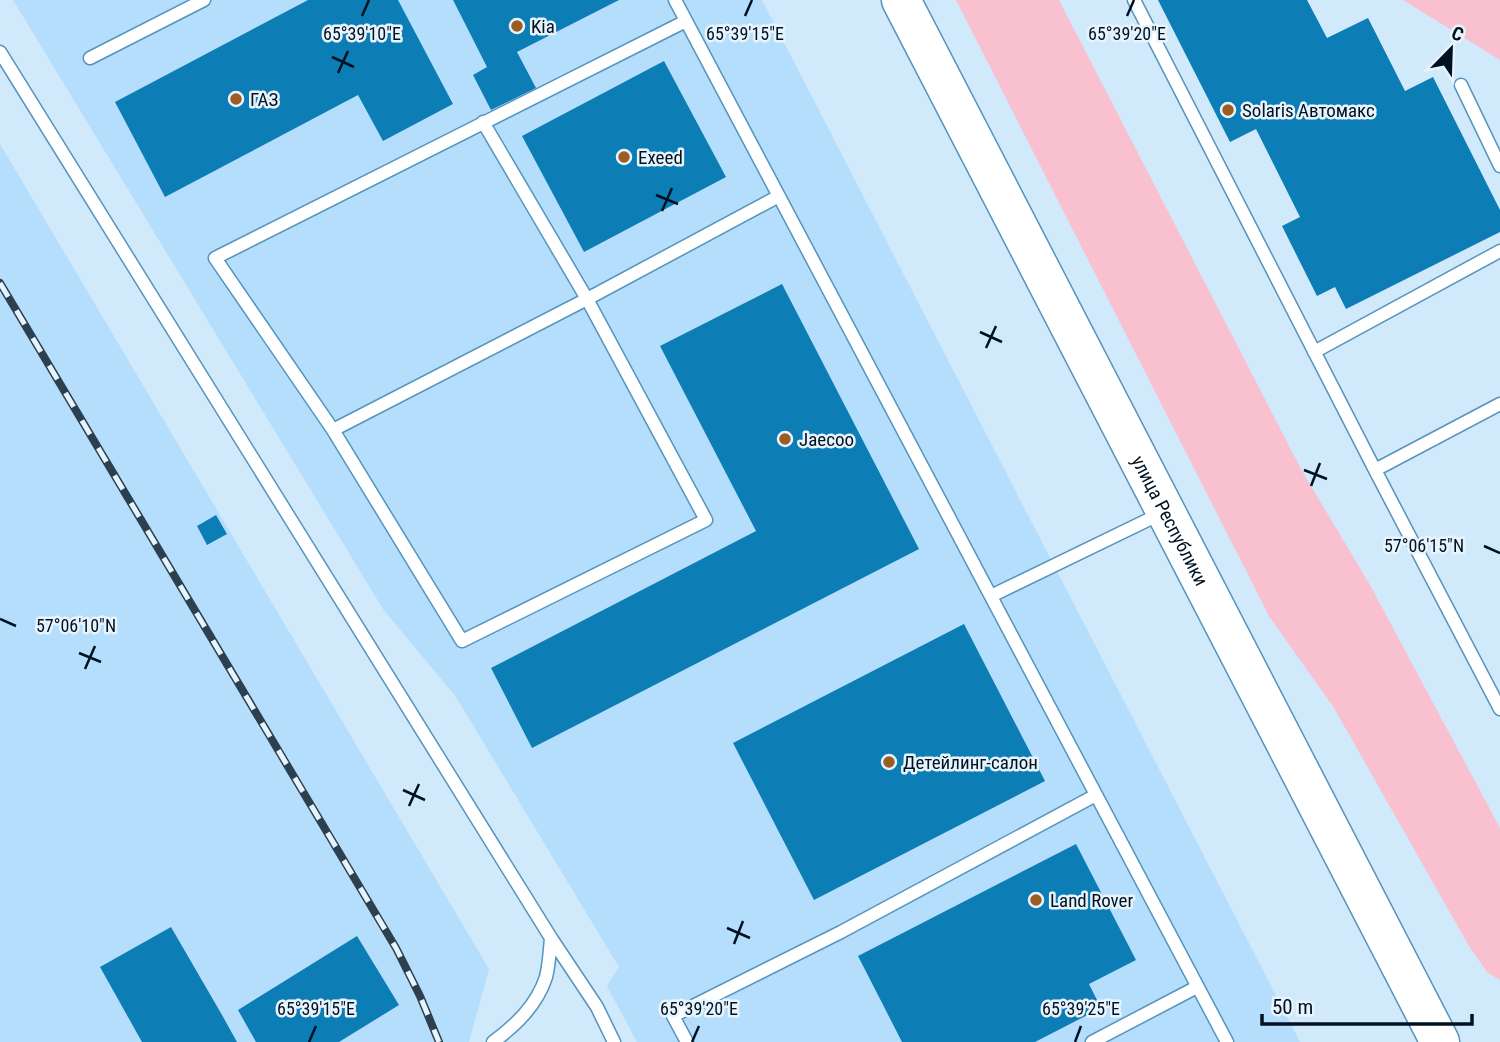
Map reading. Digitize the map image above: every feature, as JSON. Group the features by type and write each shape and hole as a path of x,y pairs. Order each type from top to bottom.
{"main road":[{"name":"улица Республики","path":"901,0 1440,1042"}],"lane":[{"path":"90,58 204,0"},
{"path":"675,0 1227,1042"},
{"path":"1134,0 1500,709"},
{"path":"483,122 587,299 706,520 461,641 332,430 215,258 483,122 686,21"},
{"path":"0,52 551,938 597,1007 614,1042"},
{"path":"1461,85 1500,166"},
{"path":"332,430 587,299 779,196"},
{"path":"1314,352 1500,251"},
{"path":"1375,470 1500,404"},
{"path":"991,596 1166,511"},
{"path":"687,1042 673,1016 841,932 1096,795"},
{"path":"493,1042 523,1017 538,995 546,976 551,938"},
{"path":"1092,1042 1197,987"}],"shaded area":[{"path":"13,0 762,0 1300,1042 637,1042 607,986 619,967 456,697 383,609"},
{"path":"956,0 1059,0 1302,471 1370,585 1500,828 1500,980 1487,972 1469,946 1334,708 1269,616"},
{"path":"1403,0 1500,0 1500,60"},
{"path":"0,144 489,969 469,1042 0,1042"}],"building":[{"name":"ГАЗ","path":"308,0 398,0 453,104 383,141 358,95 165,197 115,102"},
{"name":"Kia","path":"453,0 619,0 517,52 536,88 491,110 473,75 487,67"},
{"path":"1158,0 1307,0 1327,38 1368,18 1405,91 1433,77 1500,210 1500,232 1346,309 1335,287 1317,296 1282,226 1300,217 1256,129 1230,142"},
{"name":"Exeed","path":"664,61 726,177 584,252 522,136"},
{"name":"Jaecoo","path":"782,284 919,549 532,748 491,668 756,531 660,346"},
{"path":"216,515 227,534 207,545 197,526"},
{"name":"Детейлинг-салон","path":"964,624 1045,781 814,900 733,743"},
{"name":"Land Rover","path":"1076,844 1136,960 1089,984 1101,1008 1035,1042 902,1042 858,956"},
{"path":"171,927 237,1042 142,1042 100,967"},
{"path":"357,936 399,1005 339,1042 256,1042 238,1010"}],"railway":[{"path":"0,283 396,948 439,1042"}],"place":[{"name":"Kia","path":"517,26"},
{"name":"ГАЗ","path":"236,99"},
{"name":"Solaris Автомакс","path":"1228,110"},
{"name":"Exeed","path":"624,157"},
{"name":"Jaecoo","path":"785,439"},
{"name":"Детейлинг-салон","path":"889,762"},
{"name":"Land Rover","path":"1036,900"}]}
